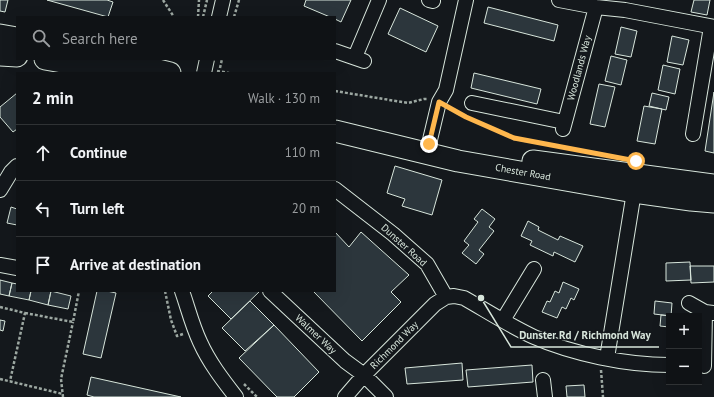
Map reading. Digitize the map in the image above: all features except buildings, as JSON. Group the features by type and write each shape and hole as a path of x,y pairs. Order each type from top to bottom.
{"highway":[{"path":"0,35 16,38"},
{"path":"0,55 16,56"},
{"path":"52,60 113,72"},
{"path":"117,60 166,72"},
{"name":"Chester Road","path":"336,120 429,144 522,160 714,185"},
{"name":"Chester Road","path":"336,131 458,161 634,192 714,202"}],"street":[{"path":"219,16 223,0"},
{"path":"336,51 359,59 379,0"},
{"path":"429,144 439,102 446,90 466,0"},
{"path":"559,0 596,7 626,5 712,27 693,134"},
{"name":"Woodlands Way","path":"472,103 564,126 596,7"},
{"path":"204,72 208,60"},
{"path":"0,190 11,172 16,167"},
{"name":"Dunster Road","path":"336,192 393,234 427,264 446,296"},
{"path":"603,357 634,192"},
{"path":"0,265 16,268"},
{"path":"502,320 534,269"},
{"path":"182,292 193,326 200,342 216,371 236,397"},
{"name":"Walmer Way","path":"271,292 345,361 364,375 386,397"},
{"path":"446,296 464,298 502,320 563,348 603,357 666,366"},
{"name":"Richmond Way","path":"345,397 364,375 435,304 446,296"},
{"path":"689,303 710,312 706,365"},
{"path":"543,380 545,397"}],"path":[{"path":"163,0 173,16"},
{"path":"198,16 199,0"},
{"path":"203,16 207,0"},
{"path":"234,16 239,0"},
{"path":"219,72 222,60"},
{"path":"336,91 408,103 424,99 439,102 466,117 514,138 552,146"},
{"path":"0,379 63,396 62,379 79,292"},
{"path":"0,307 73,322"},
{"path":"10,381 25,313"},
{"path":"603,357 603,397"},
{"path":"240,378 258,397"}],"place":[{"name":"Dunster Rd / Richmond Way","path":"481,298"}],"route":[{"path":"429,144 439,102 466,117 514,138 636,161"}]}
